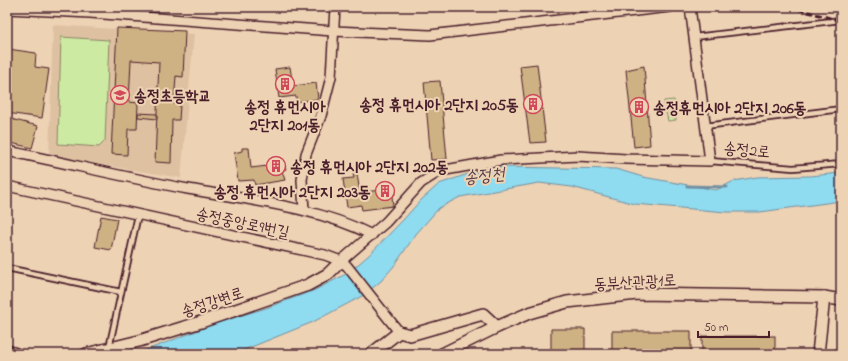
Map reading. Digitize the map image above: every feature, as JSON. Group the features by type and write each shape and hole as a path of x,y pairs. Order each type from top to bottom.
{"street":[{"path":"304,210 302,180 306,154 326,103 331,77 333,31 336,7"},
{"path":"7,9 90,13 333,31 430,35 670,7"},
{"name":"송정2로","path":"690,7 710,161"},
{"path":"7,151 186,188 304,210 362,229 372,234"},
{"path":"497,327 483,314 410,335 399,332 344,264 372,234 386,222 421,183 440,171 501,160 578,156 710,161"},
{"name":"송정중앙로9번길","path":"7,186 325,255 344,264"},
{"name":"송정강변로","path":"86,354 201,322 308,286 344,264"},
{"name":"동부산관광1로","path":"442,354 529,313 567,302 637,294 824,297 841,300"},
{"path":"818,354 824,297"},
{"path":"371,354 399,332"},
{"path":"7,351 16,354"}],"lane":[{"path":"694,37 841,20"},
{"path":"705,126 841,109"},
{"name":"송정2로","path":"710,161 793,168 841,164"},
{"path":"109,348 138,215"},
{"path":"7,268 121,292"}],"shaded area":[{"name":"송정초등학교","path":"53,25 194,34 181,178 49,156"}],"green space":[{"path":"61,37 109,40 105,141 99,147 58,144"},
{"path":"674,100 676,120 668,121 664,101"}],"water":[{"name":"송정천","path":"500,167 616,169 643,177 716,190 734,181 757,177 810,176 841,173 841,201 760,212 726,212 635,204 572,187 539,183 460,197 439,208 416,234 394,266 381,281 364,295 313,322 234,354 136,354 220,322 266,308 315,290 348,273 369,255 420,201 439,184 465,175"}],"building":[{"path":"117,28 185,31 183,77 176,76 174,104 180,105 179,120 172,120 171,163 155,162 159,62 131,60 129,102 138,103 137,129 128,129 127,155 111,154"},
{"path":"8,49 36,53 35,67 49,69 42,118 7,113"},
{"name":"송정 휴먼시아 2단지 205동","path":"537,64 546,142 530,143 520,66"},
{"name":"송정휴먼시아 2단지 206동","path":"644,66 650,145 634,147 626,70"},
{"name":"송정 휴먼시아 2단지 201동","path":"290,67 293,86 316,83 318,99 296,102 296,96 279,98 275,69"},
{"path":"440,81 447,159 431,160 424,82"},
{"path":"138,113 157,114 157,119 138,117"},
{"path":"7,118 38,126 32,148 7,142"},
{"name":"송정 휴먼시아 2단지 202동","path":"242,148 249,148 251,168 284,164 286,169 282,171 285,180 255,185 254,180 238,181 234,153 242,151"},
{"name":"송정 휴먼시아 2단지 203동","path":"353,174 357,174 360,193 392,188 395,194 392,196 393,206 362,210 361,205 347,207 343,179 354,178"},
{"path":"101,216 117,219 111,250 95,247"},
{"path":"551,329 585,329 585,352 612,352 612,331 691,331 691,354 551,354"},
{"path":"702,336 775,336 775,354 702,354"}],"waterway":[{"name":"송정천","path":"687,186 727,187"}],"railway":[{"path":"790,7 841,21"}],"place":[{"name":"송정 휴먼시아 2단지 201동","path":"285,84"},
{"name":"송정초등학교","path":"120,95"},
{"name":"송정 휴먼시아 2단지 205동","path":"533,104"},
{"name":"송정휴먼시아 2단지 206동","path":"639,107"},
{"name":"송정 휴먼시아 2단지 202동","path":"276,166"},
{"name":"송정 휴먼시아 2단지 203동","path":"385,191"}]}
